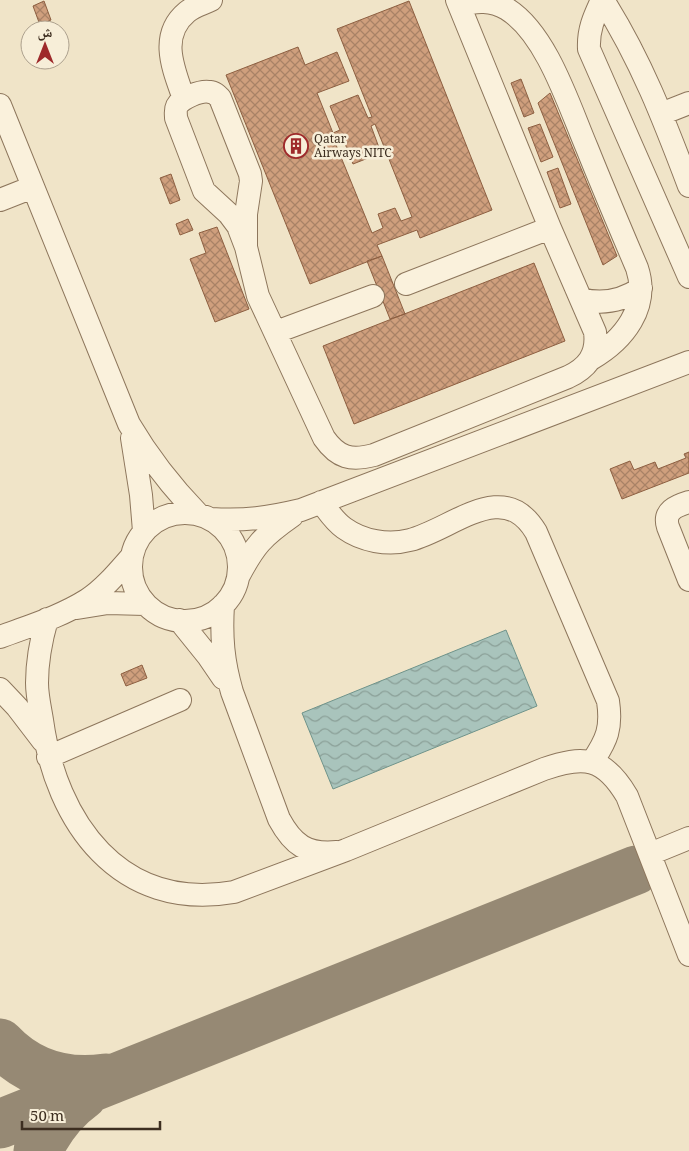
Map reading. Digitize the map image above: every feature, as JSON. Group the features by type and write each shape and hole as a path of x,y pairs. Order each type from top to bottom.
{"lane":[{"path":"184,99 172,64 169,46 171,37 179,20 186,12 195,6 211,0"},
{"path":"602,0 635,54 689,186"},
{"path":"602,0 590,24 589,49 689,277"},
{"path":"246,247 246,214 250,174 223,104 216,94 209,91 184,99 177,105 176,118 200,182 211,199 229,214 238,226 246,247 258,296 324,438 333,449 350,458 374,455 568,377 585,367 595,351 596,332 550,228 458,2 478,1 498,4 509,10 523,22 535,36 555,73 637,268 641,288 639,302 631,322 611,346 591,359"},
{"path":"661,114 689,103"},
{"path":"0,105 129,424 160,472 205,517 225,530 234,544 239,560 238,577"},
{"path":"0,200 33,187"},
{"path":"406,284 550,228"},
{"path":"581,299 591,302 609,302 626,297 641,288"},
{"path":"276,332 373,296"},
{"path":"654,376 689,345"},
{"path":"311,506 264,536 251,553 238,577 233,592 223,605 210,615 195,620 166,618 145,604 138,594 130,569 136,543 144,531 155,521 169,515 184,513 241,521 266,518 311,506 689,362"},
{"path":"129,424 141,495 144,531"},
{"path":"689,502 670,511 667,519 668,528 689,580"},
{"path":"311,506 332,517 344,528 359,536 376,541 394,543 411,540 494,506 519,512 529,521 536,532 608,701 610,717 608,733 592,762"},
{"path":"0,637 71,609 88,599 104,586 132,556"},
{"path":"71,609 108,603 145,604"},
{"path":"223,605 222,652 232,692 279,819 295,842 302,847 314,852 346,850"},
{"path":"46,750 37,683 41,642 47,619"},
{"path":"178,620 208,656 232,692"},
{"path":"0,689 18,707 46,750 69,809 90,842 116,866 147,884 182,894 217,895 234,892 346,850 544,769 576,760 592,762 605,768 617,780 627,796 689,955"},
{"path":"46,750 180,700"},
{"path":"650,854 689,838"}],"water":[{"path":"506,630 537,706 333,789 302,713"}],"building":[{"path":"44,1 51,20 38,20 33,6"},
{"name":"Qatar Airways NITC","path":"409,1 492,210 420,238 417,230 377,245 382,256 310,284 226,75 298,47 305,65 337,52 349,81 317,93 333,133 340,130 330,106 358,95 368,118 372,117 337,29","holes":["375,124 412,217 401,221 395,208 378,214 383,228 372,233 334,140 342,136 353,164 381,153 371,126"]},
{"path":"521,79 534,113 524,117 511,83"},
{"path":"550,93 617,256 603,265 538,103"},
{"path":"540,124 553,157 541,162 528,128"},
{"path":"558,168 571,204 560,208 547,172"},
{"path":"171,174 180,200 170,204 160,178"},
{"path":"188,219 193,230 180,235 176,224"},
{"path":"217,227 249,309 215,322 190,259 206,253 199,233"},
{"path":"382,256 405,314 390,319 367,261"},
{"path":"534,263 565,341 354,424 323,346"},
{"path":"689,452 689,473 622,499 610,469 630,461 634,470 655,462 658,469 686,458 684,454"},
{"path":"142,665 147,678 126,686 121,674"}],"taxiway":[{"path":"0,1124 636,870"},
{"path":"0,1043 23,1062 48,1074 76,1079 106,1078"},
{"path":"38,1151 57,1120 83,1095"}],"place":[{"name":"Qatar Airways NITC","path":"296,146"}]}
